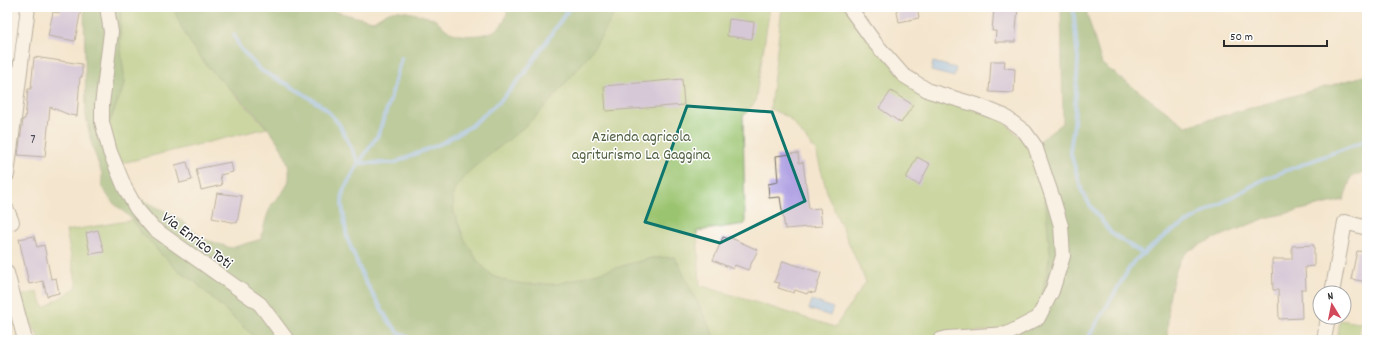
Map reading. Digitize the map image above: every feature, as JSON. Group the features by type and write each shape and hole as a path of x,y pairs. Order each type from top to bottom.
{"street":[{"path":"7,56 13,7"},
{"path":"7,175 28,7"},
{"name":"Via Enrico Toti","path":"107,7 111,32 102,105 102,122 110,152 125,188 136,208 153,228 260,304 287,340"},
{"path":"849,7 875,43 903,75 929,91 977,105 1004,116 1025,132 1036,146 1061,226 1063,256 1052,291 1038,318 1007,334 947,338 940,340"},
{"path":"1333,285 1345,222 1367,228"},
{"path":"7,273 25,340"},
{"path":"1324,340 1327,325"}],"highlighted area":[{"path":"687,106 772,112 805,201 720,243 645,222"}],"green space":[{"path":"84,7 121,7 120,42 125,83 108,126 118,164 135,196 177,217 204,239 231,248 261,239 270,207 288,183 288,164 282,149 260,119 209,68 199,55 183,31 174,7 317,7 373,21 390,12 400,11 434,19 452,33 481,35 493,31 502,24 507,14 508,7 618,7 601,37 586,59 540,112 522,129 468,172 456,187 453,194 454,212 464,238 477,260 492,276 506,281 523,284 558,284 651,258 675,257 716,340 261,340 251,334 194,281 175,268 159,253 154,245 142,234 133,220 112,202 102,187 102,174 92,146 86,117"},
{"path":"121,7 174,7 198,52 223,82 267,128 118,164 108,126 125,83 120,42"},
{"name":"Azienda agricola agriturismo La Gaggina","path":"603,7 770,7 755,103 743,116 745,224 697,231 700,285 835,327 866,282 828,196 816,151 788,117 770,109 782,7 845,7 902,77 1001,119 1031,148 1057,224 1059,256 1034,314 1005,330 943,334 928,340 697,340 485,288 457,254 449,185"},
{"path":"1061,7 1085,7 1102,64 1186,126 1367,75 1367,171 1351,177 1344,200 1266,218 1206,242 1188,251 1180,260 1174,276 1169,299 1167,340 1011,340 1016,336 1037,309 1042,295 1050,255 1038,142 1063,123"},
{"path":"133,220 142,234 155,245 175,268 194,281 251,334 261,340 40,340 23,307 20,296 37,292 44,308 77,287 66,231"},
{"path":"1352,322 1361,323 1358,340 1337,340 1339,325 1352,325"}],"water":[{"path":"933,62 956,68 954,77 931,71"},
{"path":"812,300 833,308 830,316 809,309"}],"building":[{"path":"62,7 81,9 75,41 48,36 53,12 60,13"},
{"path":"896,7 917,7 919,18 899,22"},
{"path":"994,7 1018,7 1015,42 995,42 996,31 992,31"},
{"path":"729,19 754,22 752,39 727,36"},
{"path":"34,57 82,64 82,77 80,77 77,116 70,115 50,107 45,157 18,155 23,119 25,119 28,89 31,89"},
{"path":"991,61 1005,61 1004,68 1015,69 1014,93 989,92"},
{"path":"682,79 684,105 606,111 604,86"},
{"path":"891,91 913,105 901,123 879,108"},
{"path":"798,153 799,163 803,162 809,209 820,208 822,226 785,229 780,197 769,198 768,184 778,182 776,156"},
{"path":"917,157 930,164 919,185 906,178"},
{"path":"187,162 192,180 180,183 175,165"},
{"path":"231,162 233,172 220,175 222,185 201,190 196,169"},
{"path":"217,193 242,196 237,223 212,218"},
{"path":"98,230 104,252 90,254 86,233"},
{"path":"34,236 37,247 44,245 51,279 56,278 59,293 47,296 43,281 29,284 19,239"},
{"path":"723,237 729,239 729,237 758,250 748,270 735,265 733,269 713,260"},
{"path":"1314,245 1314,266 1305,267 1306,289 1301,289 1302,318 1279,319 1278,290 1273,290 1272,259 1292,259 1292,246"},
{"path":"1357,251 1367,252 1367,282 1351,279"},
{"path":"783,261 821,273 815,293 808,292 807,294 795,290 794,293 778,288 780,283 774,282"}],"waterway":[{"path":"234,35 240,48 260,70 296,89 325,108 339,124 359,163 394,163 442,143 471,126 502,99 524,74 570,7"},
{"path":"1073,7 1078,60 1074,124 1070,151 1082,191 1090,205 1111,233 1143,254"},
{"path":"401,58 390,100 378,135 359,163 343,191 342,204 347,238 364,279 388,320 398,332 412,340"},
{"path":"1087,340 1133,262 1170,232 1264,179 1367,140"}]}
